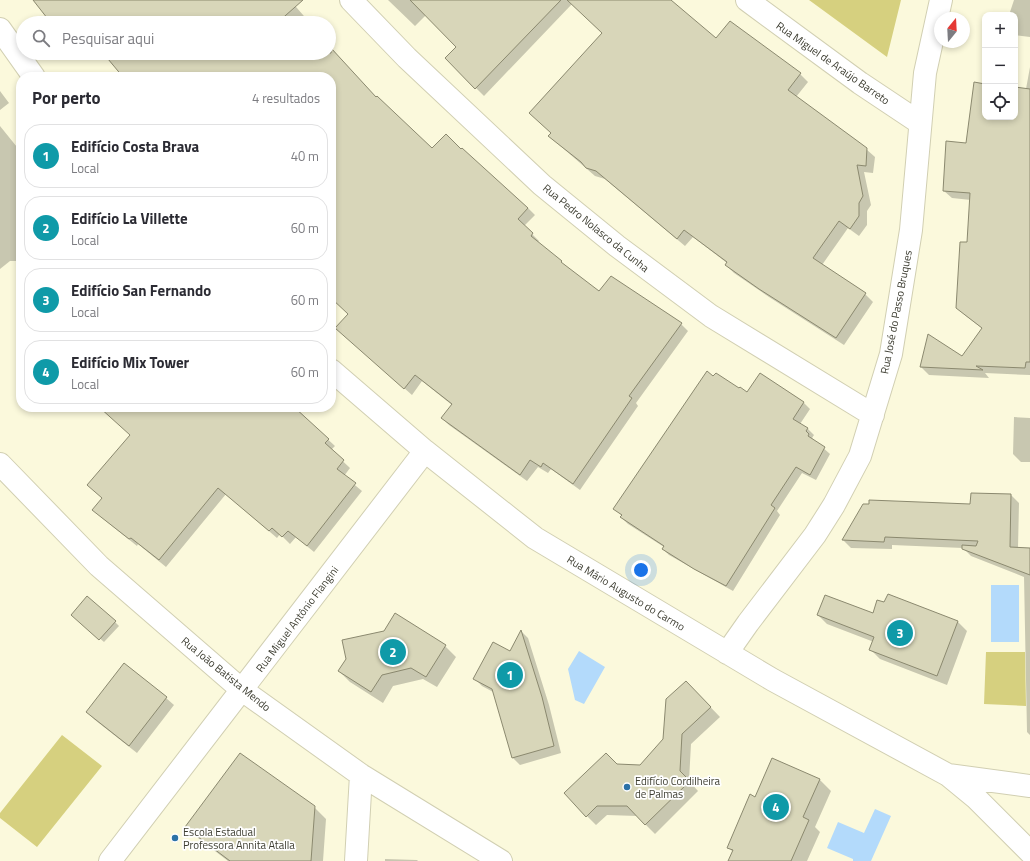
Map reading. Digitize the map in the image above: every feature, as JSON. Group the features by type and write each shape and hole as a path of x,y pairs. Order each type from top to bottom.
{"street":[{"name":"Rua Pedro Nolasco da Cunha","path":"352,0 407,58 542,185 617,246 711,316 873,416"},
{"name":"Rua Miguel de Araújo Barreto","path":"747,0 860,83 920,123"},
{"name":"Rua José do Passo Bruques","path":"727,653 815,535 860,456 891,354 911,230 924,72 941,0"},
{"path":"0,29 16,52"},
{"path":"22,60 30,72"},
{"name":"Rua Mário Augusto do Carmo","path":"336,374 425,451 535,538 773,680 948,775 976,798 1030,852"},
{"name":"Rua Miguel Antônio Flangini","path":"110,861 425,451"},
{"name":"Rua João Batista Mendo","path":"0,464 98,566 242,690 361,775 502,861"},
{"path":"356,861 361,775"},
{"name":"Rua Mário Augusto do Carmo","path":"948,775 1030,786"}],"shaded area":[{"path":"809,0 901,0 887,57"},
{"path":"986,652 1025,652 1026,706 984,704"},
{"path":"62,735 102,766 37,847 0,818 0,813"}],"water":[{"path":"991,585 1019,585 1019,642 991,642"},
{"path":"579,651 605,667 584,704 575,700 568,669"},
{"path":"875,809 891,816 871,861 853,861 853,859 827,848 838,822 864,833"}],"building":[{"path":"33,0 303,0 285,16 46,16"},
{"path":"410,0 561,0 475,89 445,58 456,47"},
{"path":"567,0 671,0 716,38 730,21 801,73 788,90 867,148 866,166 857,165 863,196 859,203 859,216 850,229 839,221 813,258 866,293 836,338 759,289 725,265 727,262 684,230 677,239 596,171 586,168 581,162 548,136 551,133 529,113 602,33"},
{"path":"336,53 376,97 377,96 432,148 446,134 528,208 518,219 533,233 531,236 562,261 561,262 599,291 611,276 682,323 629,396 632,398 573,484 543,463 541,467 530,460 520,475 441,418 452,404 415,375 404,389 336,329 336,327 348,314 336,303 336,72 119,72 109,60 336,60"},
{"path":"974,82 982,83 982,120 1018,120 1018,87 1030,89 1030,362 1026,362 1025,368 976,366 983,370 920,367 928,334 962,356 982,328 956,308 960,242 967,242 970,193 943,191 946,141 966,143"},
{"path":"707,371 713,376 716,373 747,392 760,373 804,402 793,419 808,428 806,431 809,434 808,436 825,447 810,475 796,467 771,505 775,508 726,586 694,569 662,549 664,546 620,517 622,515 613,509"},
{"path":"105,412 299,412 329,439 325,443 344,460 337,469 356,483 307,546 288,531 282,537 272,528 269,531 218,488 159,560 92,510 102,498 87,485 130,435"},
{"path":"971,493 1011,494 1010,547 1030,548 1030,575 962,549 962,545 976,546 978,541 885,537 884,542 842,540 863,504 869,504 869,500 970,504"},
{"path":"888,594 958,621 937,676 869,650 874,637 817,615 825,595 873,613 877,600 884,602"},
{"path":"87,596 116,621 99,640 71,615"},
{"path":"395,613 446,645 426,677 411,668 382,675 371,692 338,671 346,659 342,640 384,631"},
{"path":"521,630 542,697 554,746 512,758 492,689 473,679 493,642 510,651"},
{"path":"124,663 167,697 129,746 86,712"},
{"name":"Edifício Cordilheira de Palmas","path":"686,681 711,707 682,734 680,771 690,781 645,825 627,806 597,806 586,817 564,793 606,753 617,764 640,765 663,739 666,699"},
{"path":"240,753 315,806 311,861 230,861 185,827"},
{"path":"772,758 820,779 803,817 809,820 791,861 728,861 733,850 727,848 750,794 755,797"}],"place":[{"name":"Edifício San Fernando","path":"900,633"},
{"name":"Edifício La Villette","path":"393,652"},
{"name":"Edifício Costa Brava","path":"510,675"},
{"name":"Edifício Cordilheira de Palmas","path":"627,787"},
{"name":"Edifício Mix Tower","path":"776,807"},
{"name":"Escola Estadual Professora Annita Atalla","path":"175,838"}]}
